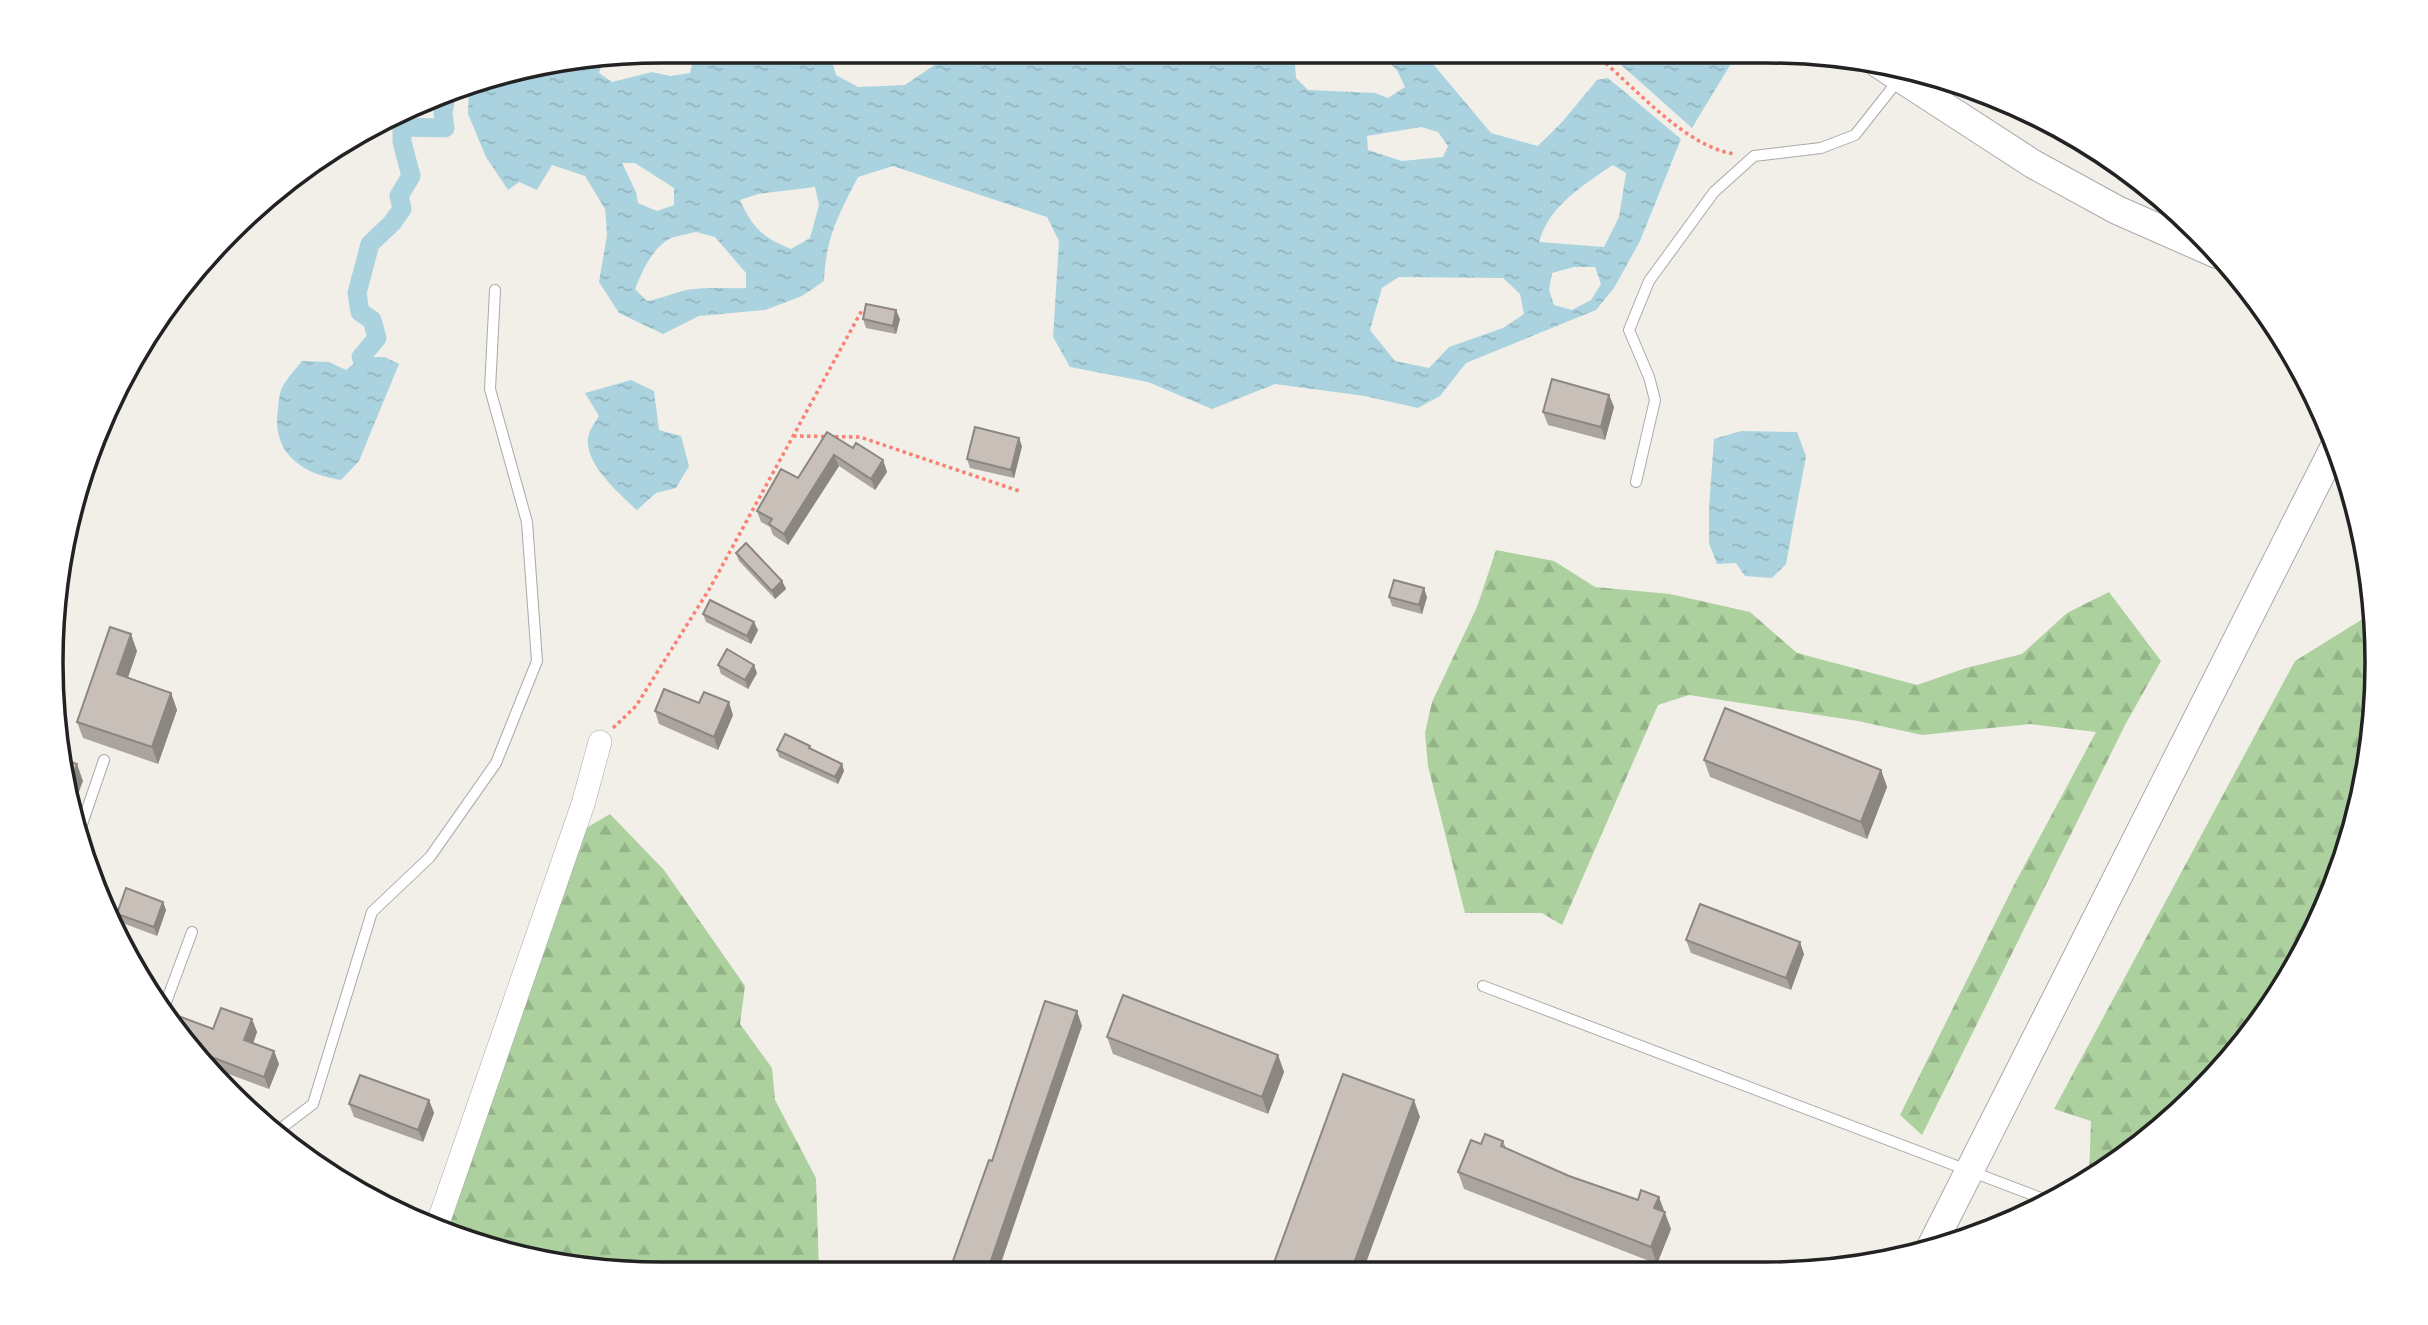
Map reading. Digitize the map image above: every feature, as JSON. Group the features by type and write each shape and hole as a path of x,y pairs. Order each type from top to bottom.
{"street":[{"path":"1903,79 2033,164 2118,210 2193,243"},
{"path":"1936,1237 2328,457"},
{"path":"440,1218 583,804 600,742"}],"lane":[{"path":"1636,482 1655,400 1649,377 1629,330 1649,281 1714,192 1754,156 1821,148 1855,135 1887,76"},
{"path":"284,1126 313,1104 372,912 430,857 496,763 537,661 527,522 490,388 495,290"},
{"path":"84,820 104,760"},
{"path":"167,1000 192,932"},
{"path":"1483,986 2037,1197"}],"path":[{"path":"1605,63 1688,135 1719,152 1754,156"},
{"path":"600,742 636,706 710,588 862,310"},
{"path":"793,436 860,437 1019,491"}],"green space":[{"path":"1496,550 1554,561 1595,587 1670,594 1750,612 1797,653 1917,685 1966,668 2022,654 2067,613 2109,592 2161,661 2125,725 1922,1135 1900,1115 2014,885 2096,732 2030,724 1922,735 1858,721 1689,695 1658,705 1562,925 1542,913 1465,913 1428,766 1425,733 1432,702 1477,607"},
{"path":"2364,618 2364,702 2360,741 2345,818 2319,892 2303,928 2264,996 2216,1058 2161,1113 2089,1167 2091,1121 2054,1109 2295,661"},
{"path":"610,814 664,870 745,986 740,1024 772,1068 775,1100 816,1178 819,1262 662,1262 584,1257 507,1242 448,1222 581,831"}],"water":[{"path":"692,63 832,63 836,75 858,87 905,85 937,63 1298,63 1295,64 1296,78 1308,90 1375,93 1388,98 1405,87 1397,70 1389,63 1432,63 1491,133 1538,146 1597,80 1608,78 1681,139 1640,241 1614,288 1596,310 1466,363 1440,396 1418,408 1365,396 1275,384 1212,409 1148,382 1070,367 1053,337 1059,241 1047,217 893,166 858,177 834,227 827,252 824,281 802,296 765,310 699,316 663,334 619,313 599,282 607,235 605,209 585,176 552,165 537,190 519,182 508,190 486,157 468,114 469,96 507,83 601,66 599,73 612,82 652,72 670,76 690,73","holes":["1421,127 1438,132 1448,146 1443,157 1402,161 1368,150 1367,136","622,163 635,163 674,188 674,205 657,211 638,203 636,192","1613,165 1626,173 1619,217 1604,247 1539,242 1551,218 1568,197","815,187 819,205 810,238 791,249 759,230 740,200 758,194","696,232 715,237 746,273 746,288 695,289 647,301 635,289 650,259 667,241","1574,267 1595,267 1601,284 1591,300 1572,310 1554,305 1549,290 1552,273","1399,277 1503,278 1520,294 1524,314 1503,328 1449,347 1429,368 1395,361 1370,330 1382,288"]},
{"path":"1619,63 1731,63 1692,128"},
{"path":"361,357 385,357 399,364 359,461 341,480 327,477 302,466 284,449 277,424 281,390 302,361 329,362 346,370"},
{"path":"631,380 654,391 659,430 681,436 689,466 676,488 656,493 637,510 602,475 590,453 590,431 599,416 585,393"},
{"path":"1741,431 1797,432 1806,456 1786,564 1772,578 1745,576 1736,563 1717,564 1709,543 1714,439"}],"building":[{"path":"866,304 896,310 893,326 863,319"},
{"path":"1552,379 1609,395 1601,427 1543,412"},
{"path":"975,427 1019,438 1011,470 967,459"},
{"path":"827,432 853,448 856,443 883,460 871,479 834,455 784,534 769,524 772,519 757,511 781,469 798,478"},
{"path":"746,543 782,581 772,591 736,553"},
{"path":"1394,580 1424,588 1419,605 1389,597"},
{"path":"710,600 754,622 747,636 703,614"},
{"path":"110,627 131,634 117,674 171,693 152,747 77,722"},
{"path":"727,649 754,665 745,680 718,665"},
{"path":"664,689 699,703 704,692 729,702 714,737 655,711"},
{"path":"1725,708 1881,770 1861,822 1704,760"},
{"path":"785,734 842,764 835,777 777,750"},
{"path":"126,888 163,902 154,927 119,915"},
{"path":"1700,904 1800,942 1786,978 1686,940"},
{"path":"1123,995 1278,1055 1262,1097 1107,1037"},
{"path":"1045,1001 1077,1011 990,1262 953,1262 989,1160 992,1161"},
{"path":"221,1008 252,1019 244,1040 274,1051 264,1077 211,1057 179,1016 213,1029"},
{"path":"1343,1074 1414,1100 1354,1262 1274,1262"},
{"path":"360,1075 429,1100 418,1130 349,1104"},
{"path":"1485,1134 1503,1141 1501,1146 1569,1176 1638,1200 1641,1190 1659,1197 1654,1208 1665,1212 1651,1247 1458,1172 1471,1140 1481,1144"}],"waterway":[{"path":"361,357 377,338 372,320 360,312 357,293 370,244 402,209 399,196 411,176 402,142 402,127 445,128 444,105"}]}
